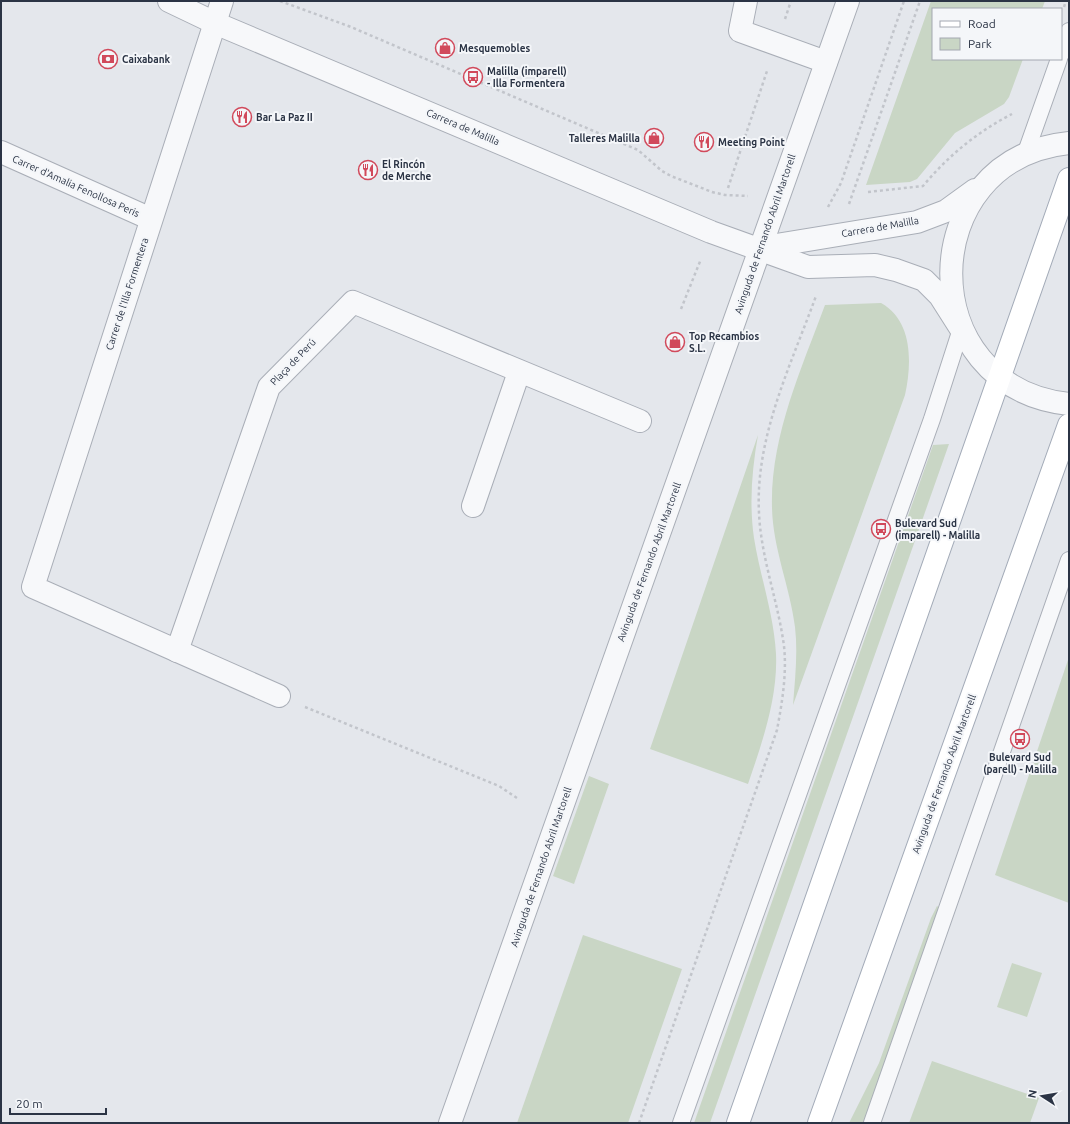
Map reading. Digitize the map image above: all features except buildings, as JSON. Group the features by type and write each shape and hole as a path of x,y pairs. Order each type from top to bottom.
{"main road":[{"path":"738,1123 1069,179"},
{"name":"Avinguda de Fernando Abril Martorell","path":"819,1123 1069,425"}],"street":[{"name":"Carrera de Malilla","path":"169,1 215,23 711,232 759,248 808,267 874,266 896,270 924,280 940,296 984,363 999,377 1017,389 1036,397 1069,404"},
{"name":"Carrer de l'Illa Formentera","path":"177,651 33,587 222,1"},
{"path":"746,1 740,31 826,62"},
{"name":"Avinguda de Fernando Abril Martorell","path":"450,1123 759,248 848,1"},
{"path":"961,329 953,303 950,279 951,257 956,235 968,206 990,179 1006,166 1025,155 1052,145 1069,143"},
{"name":"Carrer d'Amalia Fenollosa Peris","path":"1,152 152,219"},
{"name":"Carrera de Malilla","path":"759,248 916,222 946,211 990,179"},
{"name":"Plaça de Perú","path":"177,651 268,387 353,302 640,421"},
{"path":"473,506 519,372"},
{"path":"177,651 279,696"}],"lane":[{"path":"1062,51 1069,31"},
{"path":"1025,155 1059,60"},
{"path":"682,1123 932,419 961,329"},
{"path":"872,1123 1069,560"}],"path":[{"path":"280,1 351,26 638,150 662,171 671,176 712,192 725,195 749,196"},
{"path":"728,188 791,1"},
{"path":"828,207 841,183 904,1"},
{"path":"846,210 920,1"},
{"path":"868,192 923,186 942,163 979,133 1019,110"},
{"path":"681,309 711,232"},
{"path":"639,1123 777,730 784,677 784,648 758,514 758,478 766,434 818,289"},
{"path":"279,696 499,786 517,798"}],"green space":[{"path":"931,1 1045,1 1042,8 932,8 932,60 1023,60 1009,97 1004,104 955,133 917,179 910,182 866,185"},
{"path":"881,303 892,311 899,320 905,332 908,344 909,370 905,395 793,705 796,656 795,627 793,612 778,553 773,523 773,482 776,455 797,379 825,305"},
{"path":"758,435 752,486 752,525 773,625 776,671 772,704 759,753 748,784 650,749"},
{"path":"949,444 710,1123 694,1123 933,445"},
{"path":"1069,657 1069,903 995,875"},
{"path":"589,776 609,784 574,884 553,876"},
{"path":"937,906 941,909 866,1123 849,1123 879,1063 931,918"},
{"path":"583,935 682,969 628,1123 517,1123"},
{"path":"1012,963 1042,973 1027,1017 997,1007"},
{"path":"932,1061 1039,1098 1030,1123 909,1123"}],"place":[{"name":"Mesquemobles","path":"445,48"},
{"name":"Caixabank","path":"108,59"},
{"name":"Malilla (imparell) - Illa Formentera","path":"473,77"},
{"name":"Bar La Paz II","path":"242,117"},
{"name":"Talleres Malilla","path":"654,138"},
{"name":"Meeting Point","path":"704,142"},
{"name":"El Rincón de Merche","path":"368,170"},
{"name":"Top Recambios S.L.","path":"675,342"},
{"name":"Bulevard Sud (imparell) - Malilla","path":"881,529"},
{"name":"Bulevard Sud (parell) - Malilla","path":"1020,739"}]}
